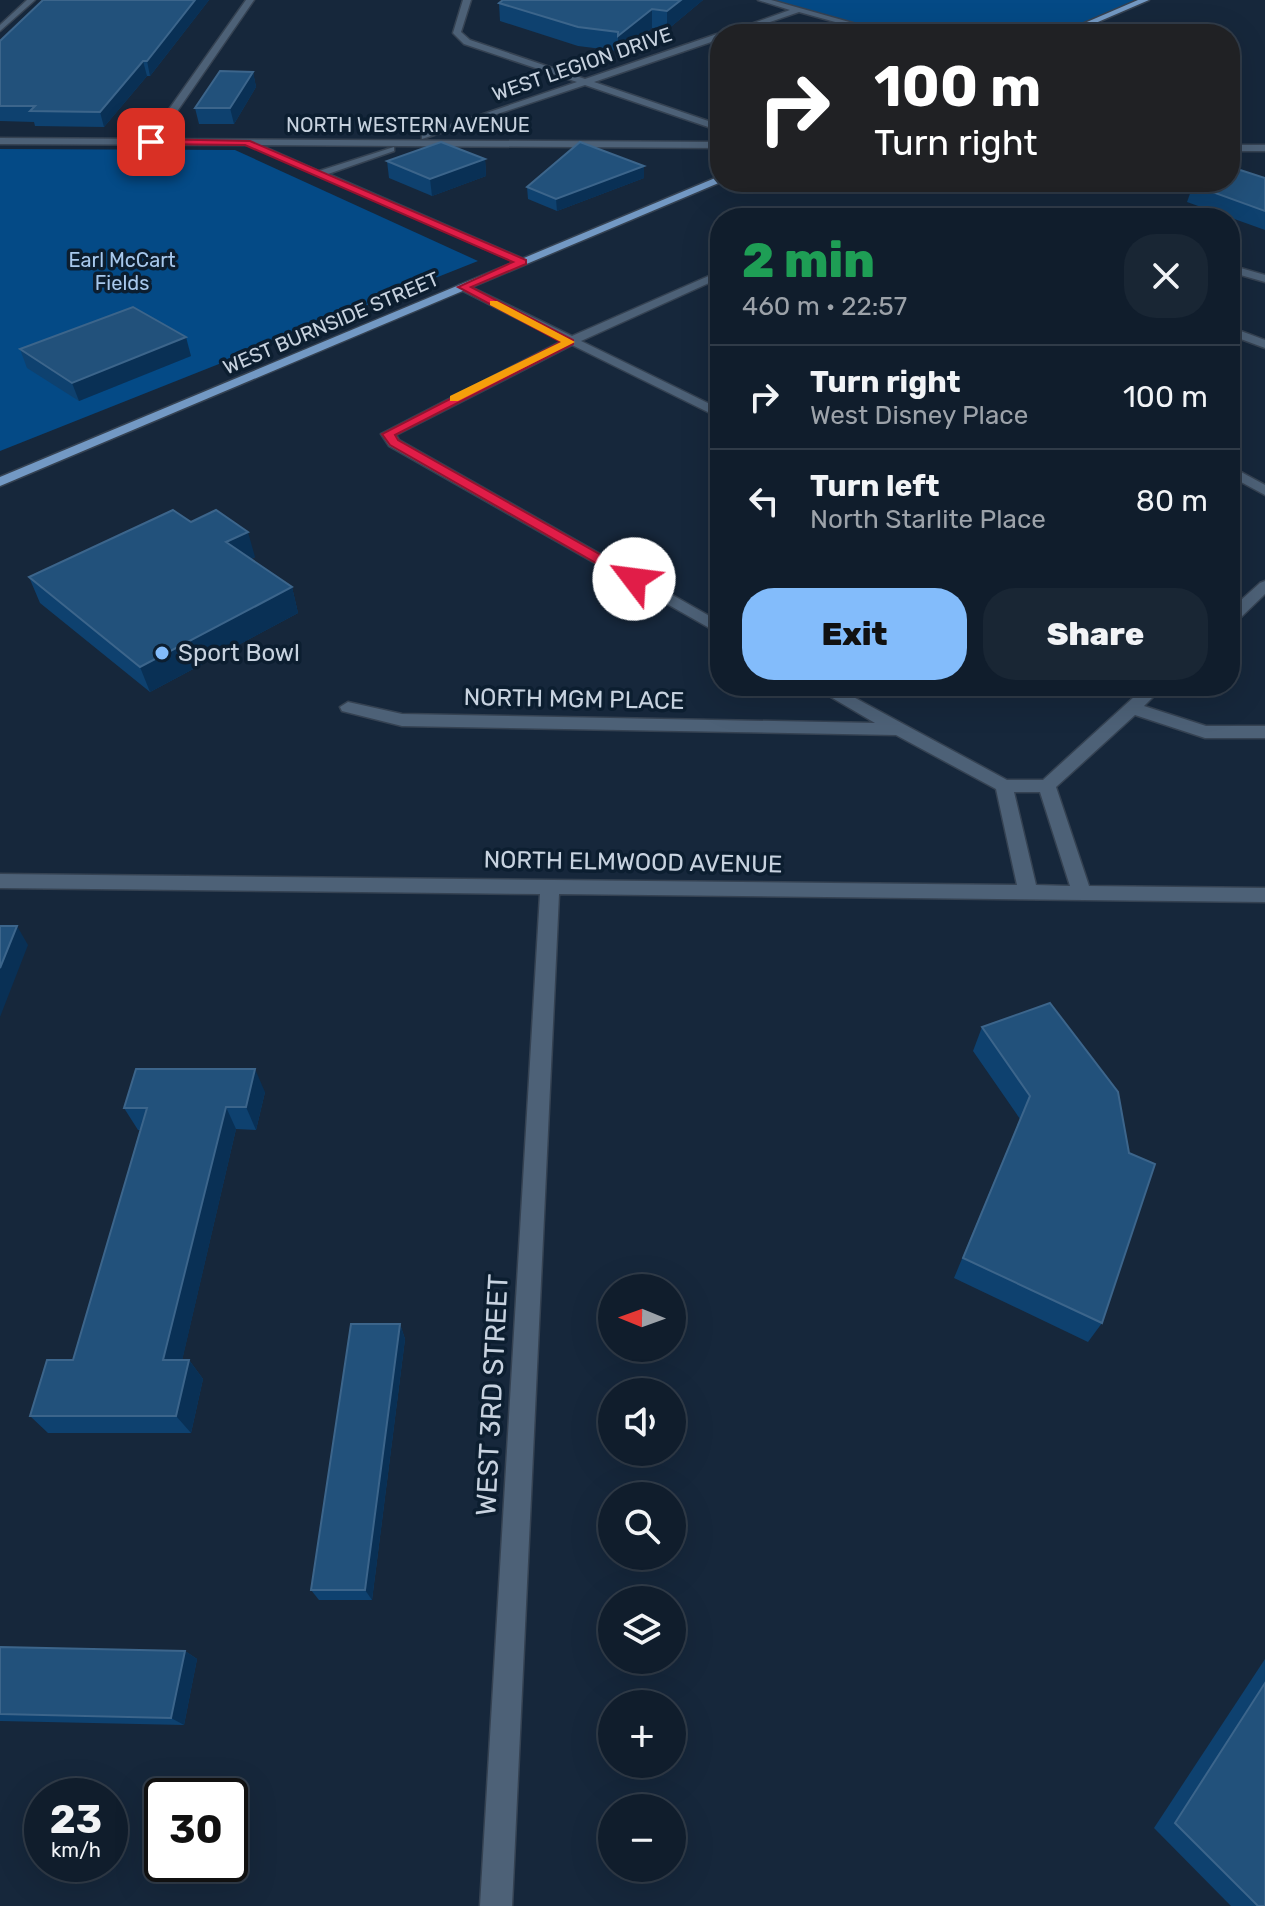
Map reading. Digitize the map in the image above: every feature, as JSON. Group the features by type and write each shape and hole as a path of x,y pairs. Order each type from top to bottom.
{"main road":[{"path":"1087,24 1145,0"},
{"name":"WEST BURNSIDE STREET","path":"0,482 710,183"}],"street":[{"path":"0,29 31,0"},
{"path":"151,142 250,0"},
{"path":"467,0 458,28 461,38 710,125"},
{"path":"762,0 850,24"},
{"path":"757,24 798,10"},
{"name":"WEST LEGION DRIVE","path":"319,174 710,39"},
{"name":"NORTH WESTERN AVENUE","path":"0,141 710,145"},
{"path":"247,142 522,262"},
{"path":"1240,148 1265,148"},
{"path":"1240,271 1265,279"},
{"path":"710,279 569,342 388,434 394,443 710,623"},
{"path":"463,287 710,409"},
{"path":"1240,334 1263,340"},
{"path":"1240,476 1265,491"},
{"path":"1240,610 1265,586"},
{"path":"838,696 1004,786 1047,786 1146,696"},
{"name":"NORTH MGM PLACE","path":"348,707 402,720 896,729"},
{"path":"1133,708 1205,732 1265,732"},
{"path":"1004,786 1028,892"},
{"path":"1047,786 1082,893"},
{"name":"NORTH ELMWOOD AVENUE","path":"0,881 1265,895"},
{"name":"WEST 3RD STREET","path":"496,1906 550,886"}],"green space":[{"path":"762,0 1145,0 1087,24 851,24"},
{"name":"Earl McCart Fields","path":"0,149 235,150 478,261 0,451"}],"building":[{"path":"43,0 195,0 147,61 143,61 100,112 30,111 35,106 0,106 0,41"},
{"path":"503,0 681,0 667,11 652,9 618,36 618,32 578,27 499,3"},
{"path":"220,71 253,72 230,108 195,108"},
{"path":"441,142 485,159 430,179 387,161"},
{"path":"580,142 644,166 556,199 527,187"},
{"path":"1240,170 1265,178 1265,211 1212,192 1240,192"},
{"path":"133,307 186,337 72,383 20,349"},
{"name":"Sport Bowl","path":"173,510 191,522 216,510 248,532 226,542 292,587 140,667 29,577"},
{"path":"0,926 17,926 0,968"},
{"path":"1050,1003 1118,1092 1129,1153 1155,1164 1102,1323 963,1258 1030,1096 982,1027"},
{"path":"136,1069 255,1069 246,1107 226,1107 163,1360 189,1360 176,1416 30,1416 47,1360 73,1360 147,1108 124,1108"},
{"path":"351,1324 400,1324 365,1590 311,1590"},
{"path":"0,1647 185,1651 171,1718 0,1714"},
{"path":"1265,1683 1265,1906 1258,1906 1175,1823"}],"slow traffic":[{"path":"454,399 569,342 493,303"}],"place":[{"name":"Sport Bowl","path":"162,653"}],"route":[{"path":"151,142 247,142 522,262 463,287 569,342 399,425 388,434 394,443 634,579"}]}
